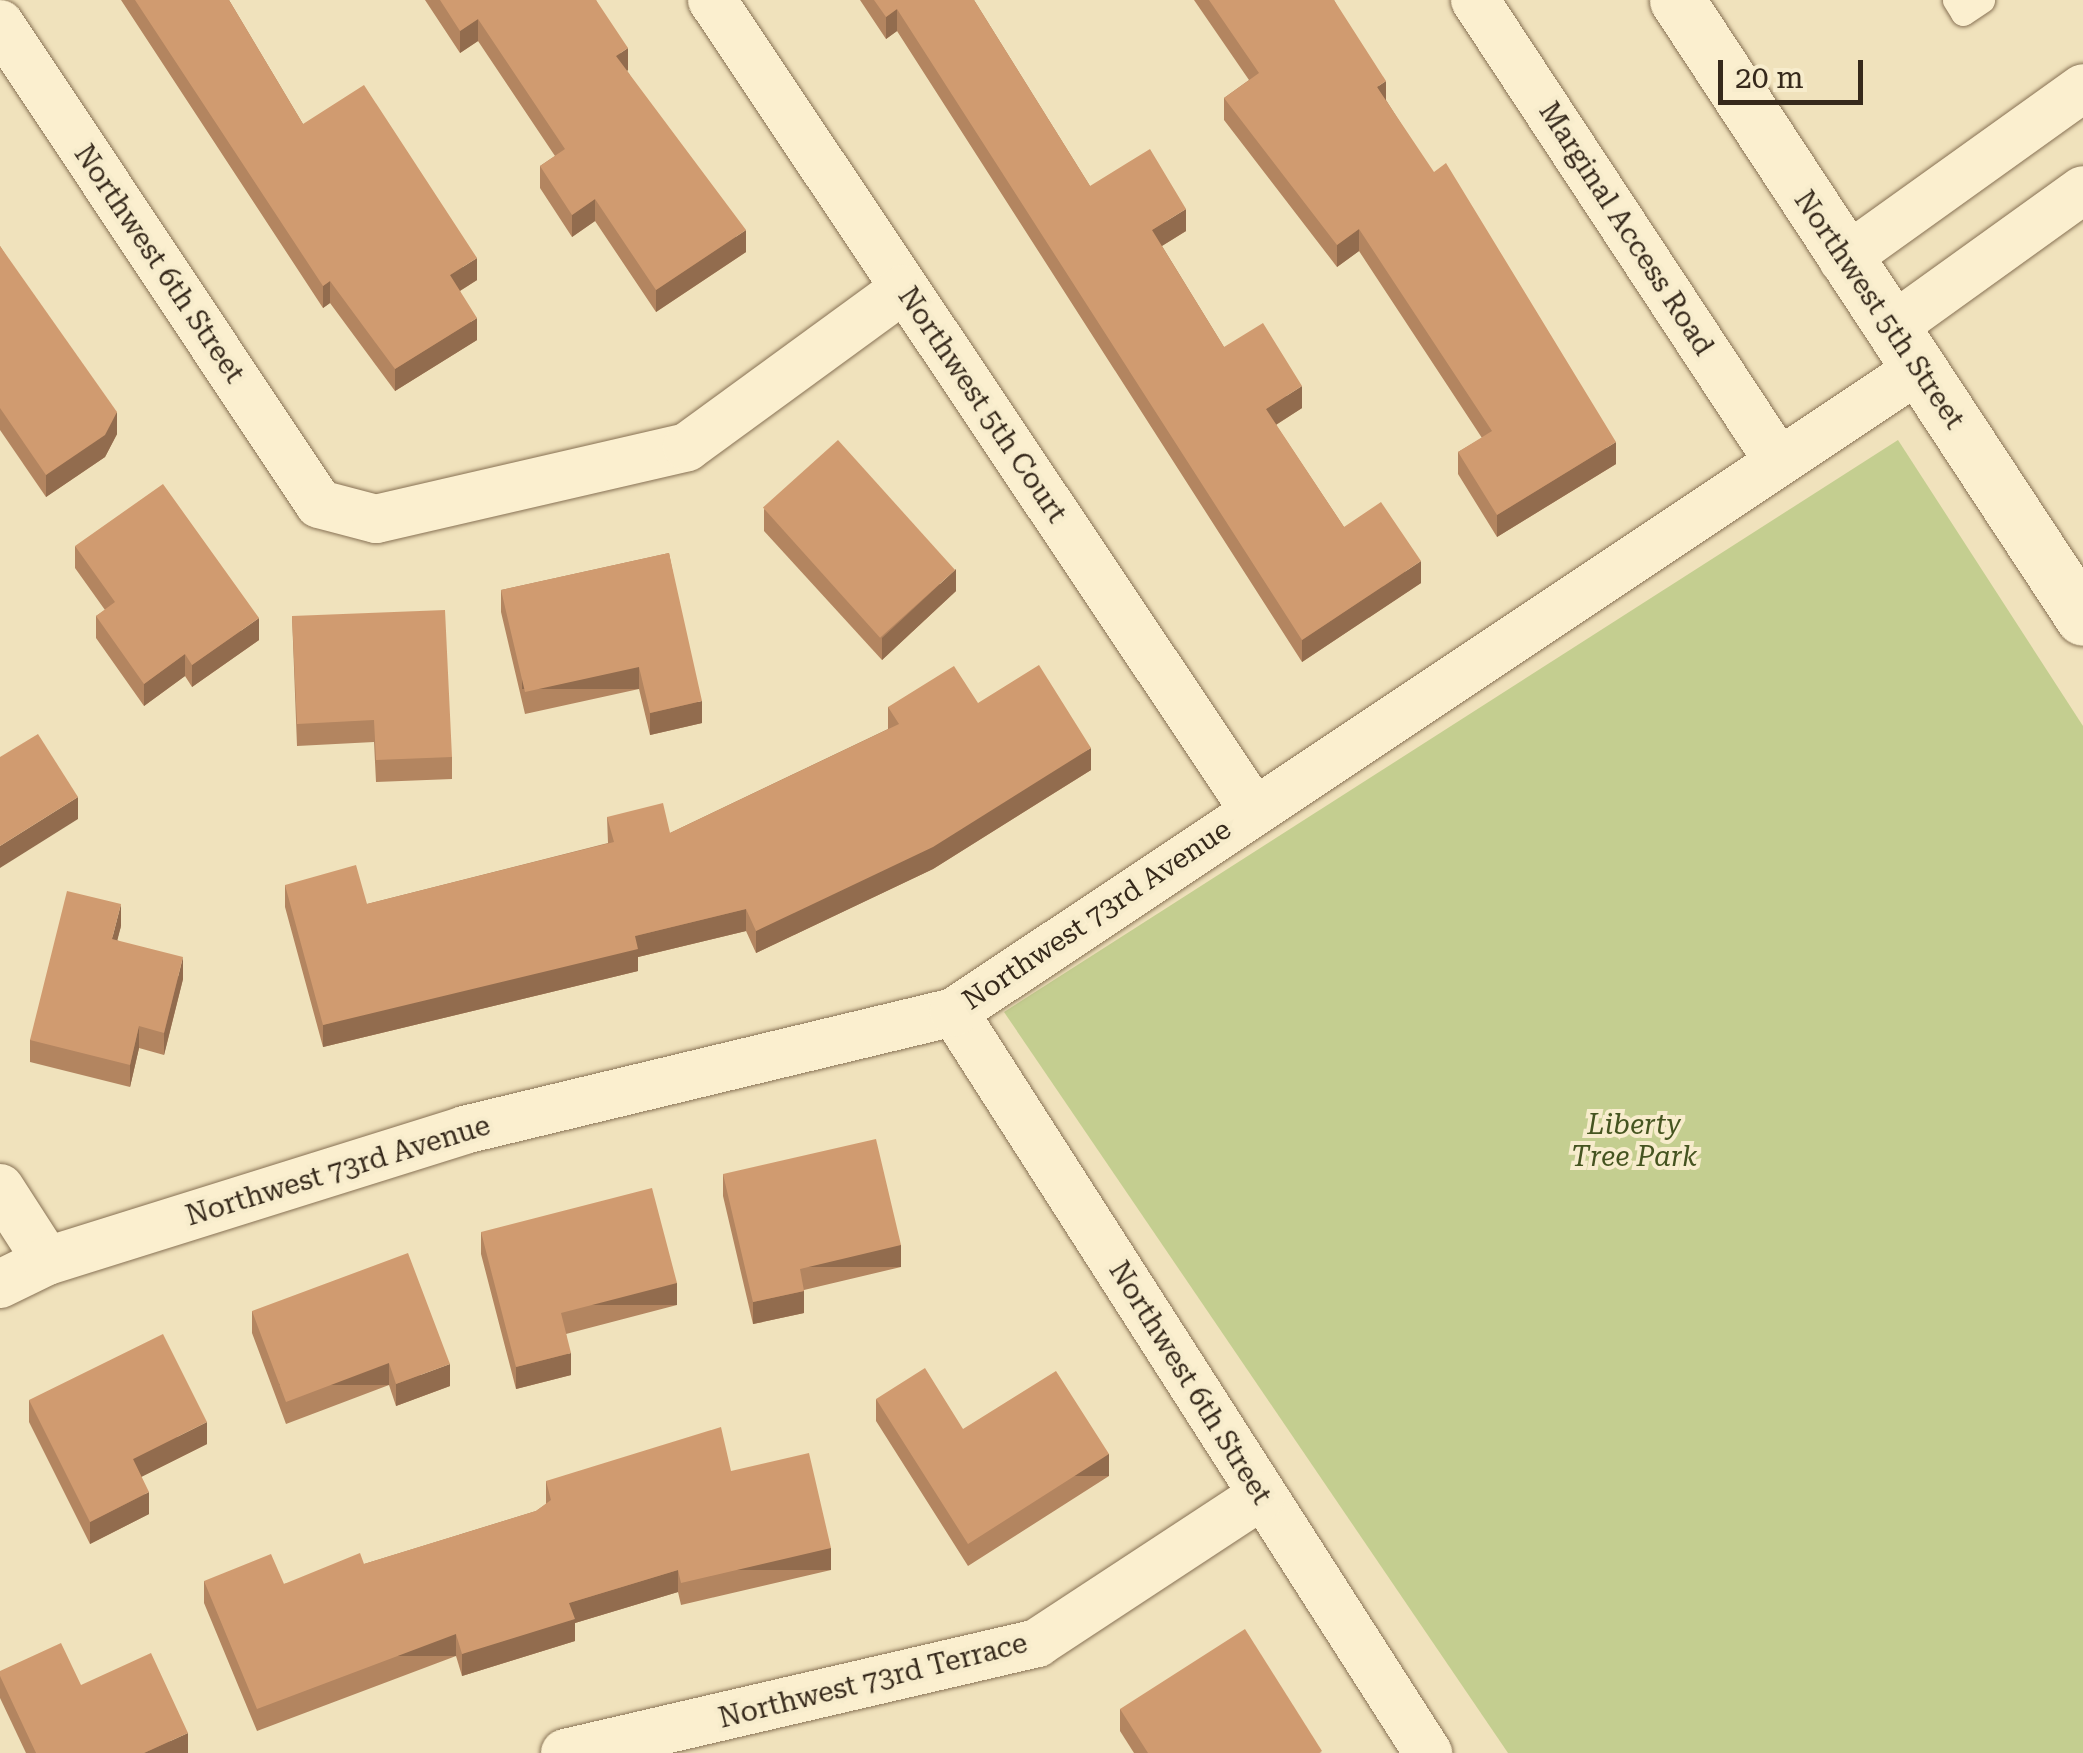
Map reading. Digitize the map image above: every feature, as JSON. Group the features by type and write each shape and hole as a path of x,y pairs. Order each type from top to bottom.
{"street":[{"name":"Northwest 5th Court","path":"712,0 1253,809"},
{"name":"Marginal Access Road","path":"1475,0 1777,459"},
{"name":"Northwest 5th Street","path":"1678,0 1843,260 2074,585"},
{"name":"Northwest 6th Street","path":"0,24 319,504 376,519 687,448 904,289"},
{"path":"1843,260 2083,88"},
{"name":"Northwest 73rd Avenue","path":"0,1284 47,1261 464,1130 954,1012 1777,459 2083,190"},
{"name":"Northwest 6th Street","path":"954,1012 1428,1753"},
{"path":"0,1188 47,1261"},
{"name":"Northwest 73rd Terrace","path":"565,1753 1037,1643 1261,1496"}],"lane":[{"path":"1954,0 1964,13 1982,0"}],"green space":[{"name":"Liberty Tree Park","path":"1898,440 2083,726 2083,1753 1508,1753 1004,1012"}],"building":[{"path":"135,0 229,0 303,124 364,85 477,258 450,275 477,318 395,369 330,281 323,286"},
{"path":"440,0 596,0 628,48 616,56 746,230 656,290 595,199 572,215 540,166 565,149 478,19 460,31"},
{"path":"874,0 974,0 1090,186 1150,149 1186,209 1152,230 1224,347 1263,323 1302,386 1266,409 1344,527 1381,502 1421,561 1302,640 897,9 886,17"},
{"path":"1209,0 1334,0 1386,81 1377,87 1434,172 1446,163 1616,442 1497,515 1458,452 1492,431 1359,229 1337,245 1224,98 1259,73"},
{"path":"0,246 117,412 105,435 46,475 0,408"},
{"path":"838,440 955,570 880,638 763,508"},
{"path":"163,484 259,618 192,665 185,654 144,684 96,616 115,602 75,546"},
{"path":"669,553 702,701 650,713 639,667 525,692 501,590"},
{"path":"445,610 452,757 376,760 374,720 297,724 292,616"},
{"path":"1039,665 1091,748 933,847 756,931 746,909 635,936 638,949 323,1025 285,885 356,865 367,904 614,842 607,817 663,803 670,833 899,724 888,707 954,666 978,703"},
{"path":"38,734 78,797 0,846 0,757"},
{"path":"67,891 121,904 112,939 183,957 164,1033 139,1026 130,1065 30,1040"},
{"path":"876,1139 901,1245 800,1269 804,1291 753,1302 723,1174"},
{"path":"652,1188 677,1283 561,1313 571,1353 516,1367 481,1232"},
{"path":"408,1253 450,1364 396,1384 389,1363 286,1402 252,1311"},
{"path":"163,1334 207,1422 133,1459 149,1492 90,1522 29,1400"},
{"path":"925,1368 963,1429 1056,1371 1109,1454 968,1544 876,1399"},
{"path":"721,1427 731,1471 809,1453 831,1548 681,1583 678,1570 569,1603 575,1619 462,1654 456,1634 257,1709 204,1581 271,1554 284,1584 360,1553 364,1564 536,1511 551,1500 546,1481"},
{"path":"1245,1629 1322,1751 1148,1753 1120,1709"},
{"path":"61,1643 81,1685 151,1653 188,1733 144,1753 36,1753 0,1671"}]}
